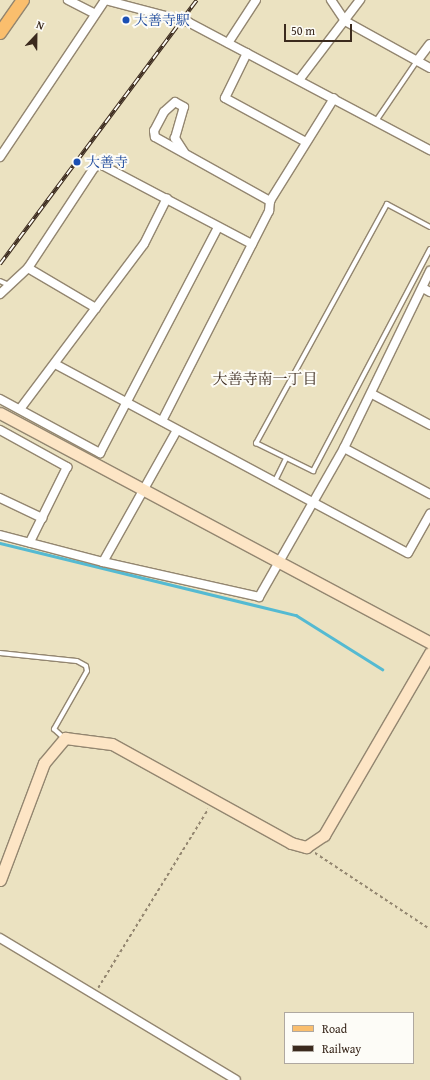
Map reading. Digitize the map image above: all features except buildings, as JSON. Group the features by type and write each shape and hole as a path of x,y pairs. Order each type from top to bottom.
{"main road":[{"path":"0,33 23,0"}],"street":[{"path":"68,0 95,14"},
{"path":"0,158 105,0 188,22 430,150"},
{"path":"228,43 256,0"},
{"path":"331,0 345,21 430,68"},
{"path":"299,80 360,0"},
{"path":"417,61 430,44"},
{"path":"247,53 225,98 306,142"},
{"path":"162,421 269,212 270,201 334,98"},
{"path":"184,152 175,138 184,107 175,102 164,112 154,131 155,137 270,201"},
{"path":"0,294 28,268 94,168 100,164 252,244"},
{"path":"20,409 144,244 167,198"},
{"path":"0,398 100,453 218,226"},
{"path":"28,268 96,308"},
{"path":"0,534 103,562 259,597 344,448 426,290 430,271"},
{"path":"55,364 408,553 430,514"},
{"path":"372,394 430,425"},
{"path":"0,413 430,643"},
{"path":"0,430 67,467 30,542"},
{"path":"103,562 177,430"},
{"path":"344,448 430,494"},
{"path":"0,498 42,518"},
{"path":"0,880 44,763 65,738 112,744 214,799 291,843 306,847 324,835 430,653"},
{"path":"0,938 236,1080"}],"lane":[{"path":"376,121 417,61"},
{"path":"430,227 387,204 256,443 312,471 430,249"},
{"path":"0,281 9,285"},
{"path":"274,482 286,458"},
{"path":"0,653 77,661 86,666 88,671 54,729 65,738"}],"path":[{"path":"94,994 214,799"},
{"path":"306,847 430,929"}],"waterway":[{"path":"0,543 296,615 382,669"}],"railway":[{"path":"0,264 197,0"}],"place":[{"name":"大善寺駅","path":"126,20"},
{"name":"大善寺","path":"77,162"}],"district":[{"name":"大善寺南一丁目","path":"265,379"}]}
